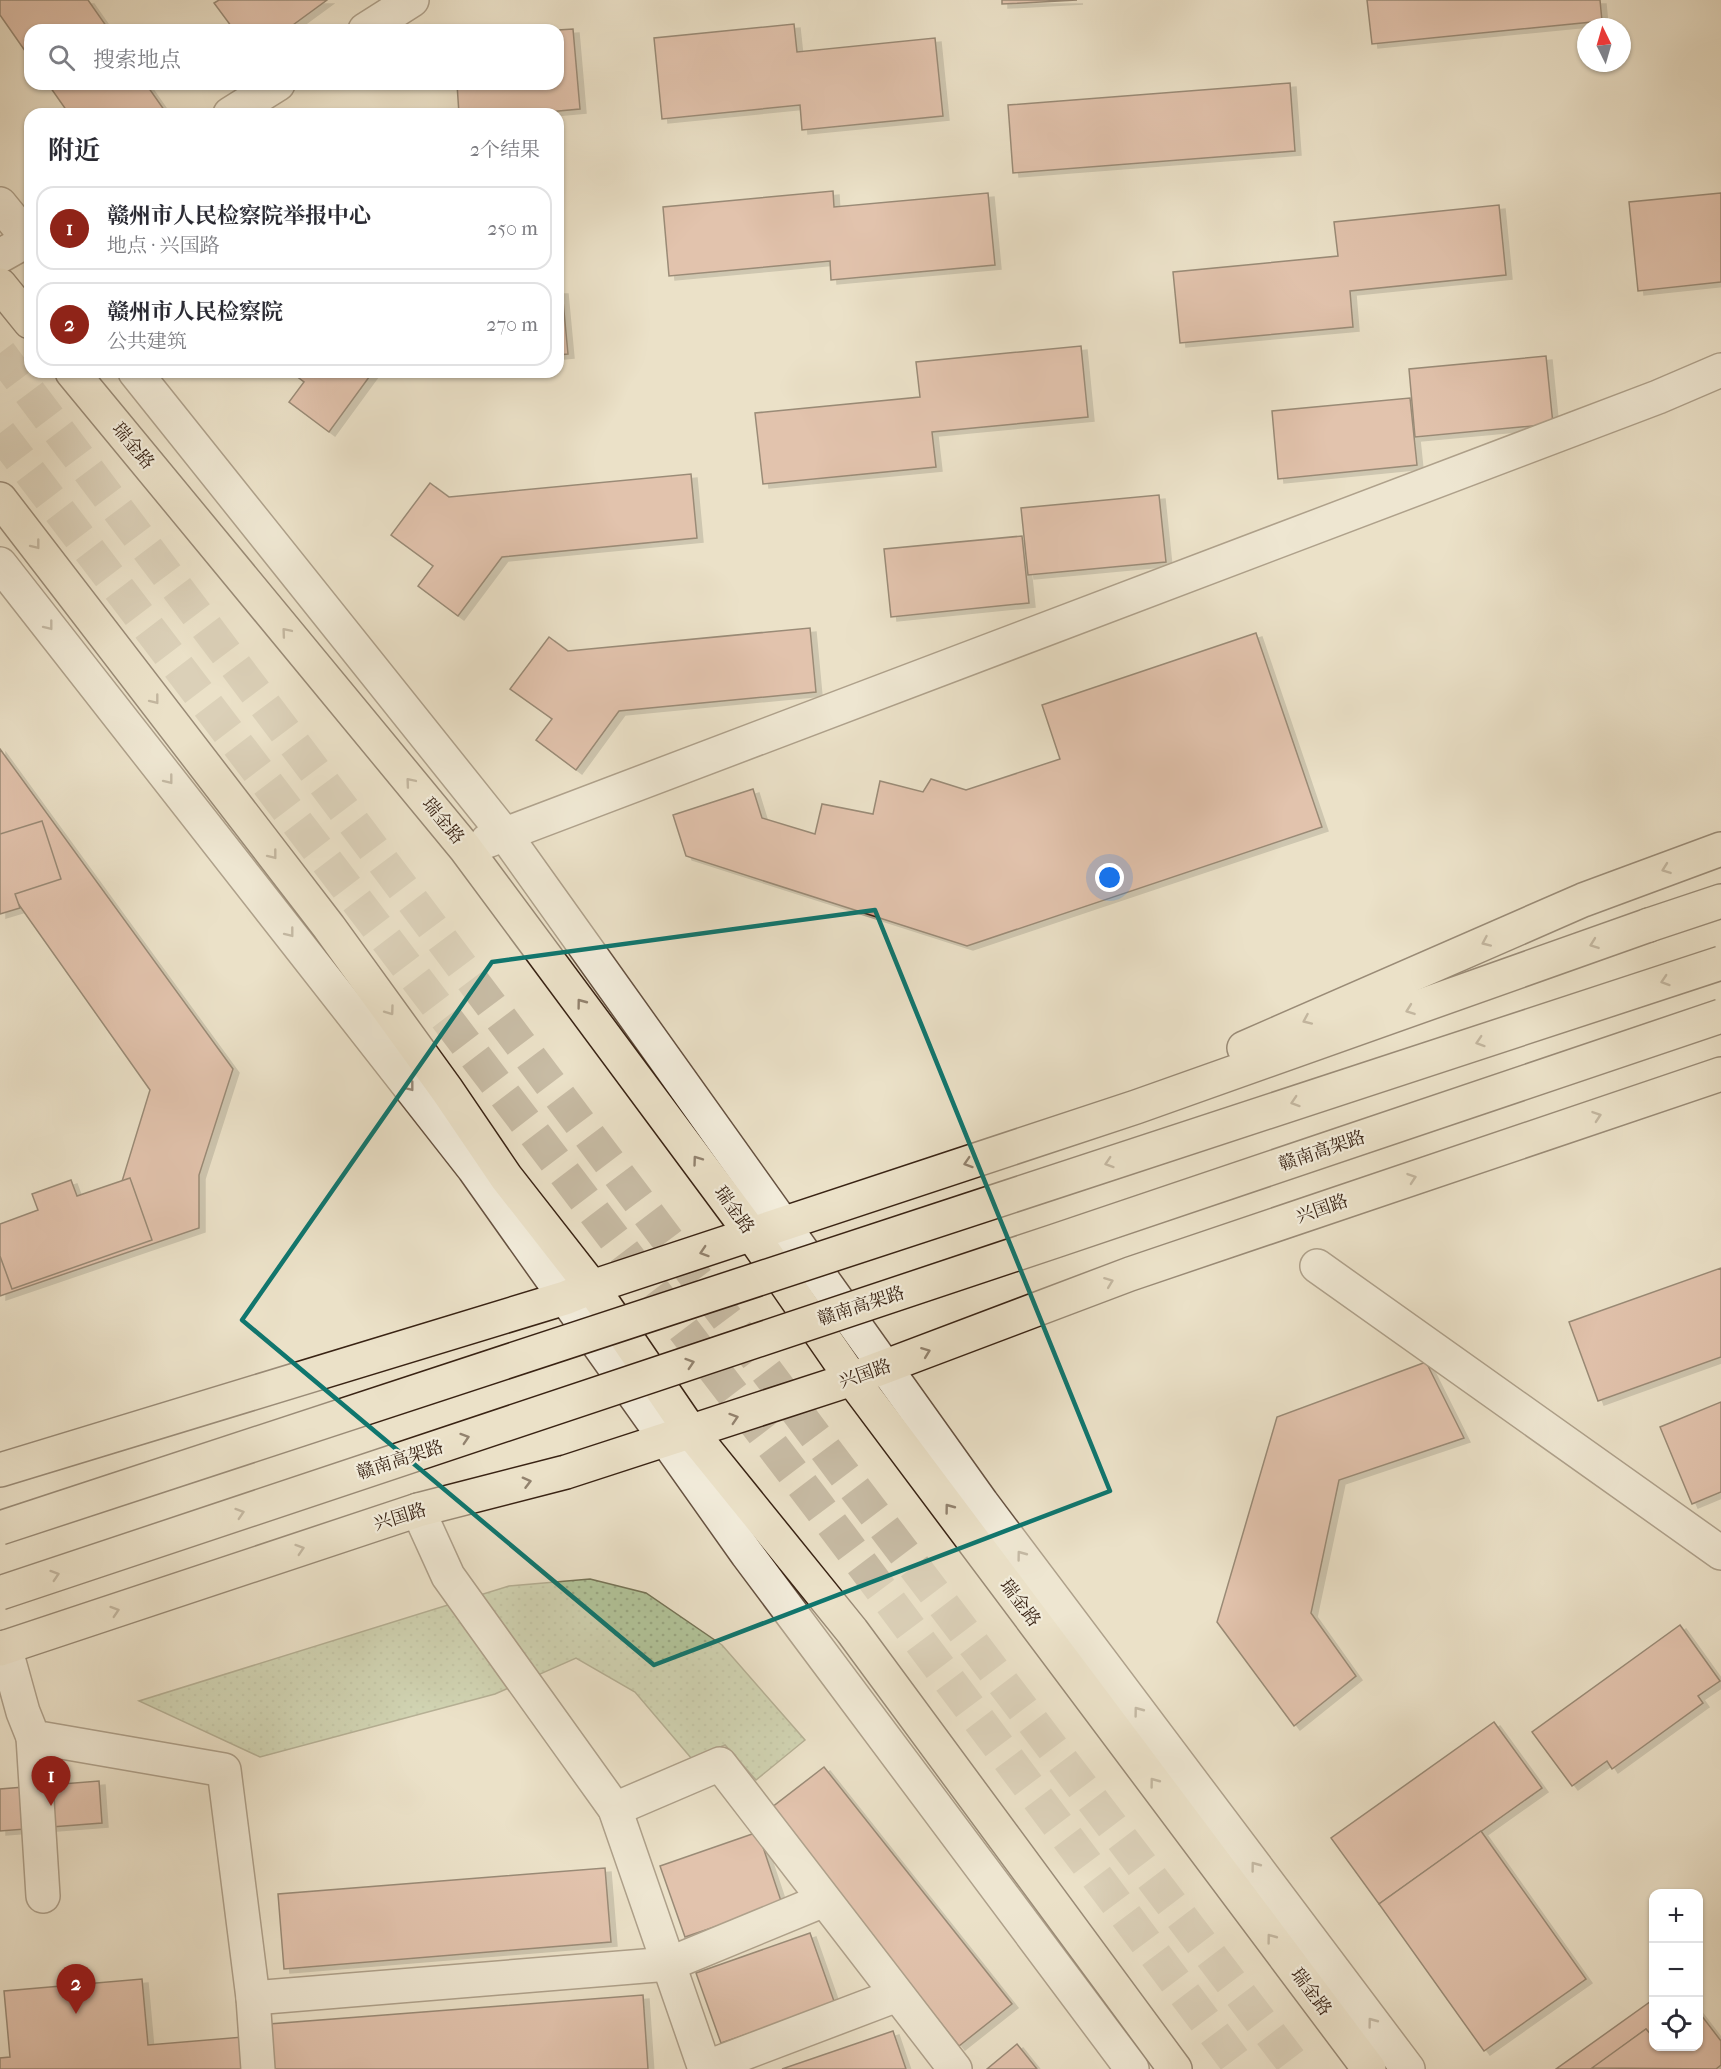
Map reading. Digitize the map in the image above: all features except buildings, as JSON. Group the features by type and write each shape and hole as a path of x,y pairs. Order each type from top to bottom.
{"main road":[{"path":"0,285 24,315"},
{"name":"瑞金路","path":"77,378 465,848 753,1236 852,1379 1369,2069"},
{"path":"0,499 329,927 447,1090 506,1177 579,1293 678,1436 852,1631 1175,2069"},
{"path":"1016,1147 1583,900 1721,849"},
{"path":"0,1470 579,1293 753,1236 1136,1107 1721,901"},
{"path":"0,1528 1721,963"},
{"name":"赣南高架路","path":"0,1593 1721,1016"},
{"path":"1271,1226 1394,1160 1721,1051"},
{"name":"兴国路","path":"3,1648 418,1510 566,1472 852,1379 1130,1274 1721,1074"}],"street":[{"path":"374,24 412,0"},
{"path":"240,108 268,90"},
{"path":"0,204 24,233"},
{"path":"0,256 24,243"},
{"path":"465,848 506,836 1625,409 1721,370"},
{"path":"140,378 506,836 982,1503 1408,2069"},
{"path":"0,564 474,1168 579,1293"},
{"path":"1317,1266 1721,1553"},
{"path":"678,1436 754,1564 1132,2069"},
{"path":"418,1510 448,1576 615,1809 705,2068 897,1995"},
{"path":"3,1648 33,1737 43,1896"},
{"path":"33,1737 224,1770 253,1998 258,2069"},
{"path":"615,1809 720,1764 955,2069"},
{"path":"253,1998 669,1964 824,1900"}],"highlighted area":[{"path":"875,910 1110,1491 654,1665 242,1320 492,962"}],"green space":[{"path":"590,1579 646,1593 722,1645 805,1740 756,1780 725,1745 692,1759 635,1692 576,1658 495,1694 260,1757 139,1701 509,1586"}],"tunnel":[{"path":"0,353 853,1486 1297,2069"},
{"path":"0,433 819,1507 1241,2069"}],"place":[{"name":"赣州市人民检察院举报中心","path":"51,1806"},
{"name":"赣州市人民检察院","path":"76,2014"}]}
